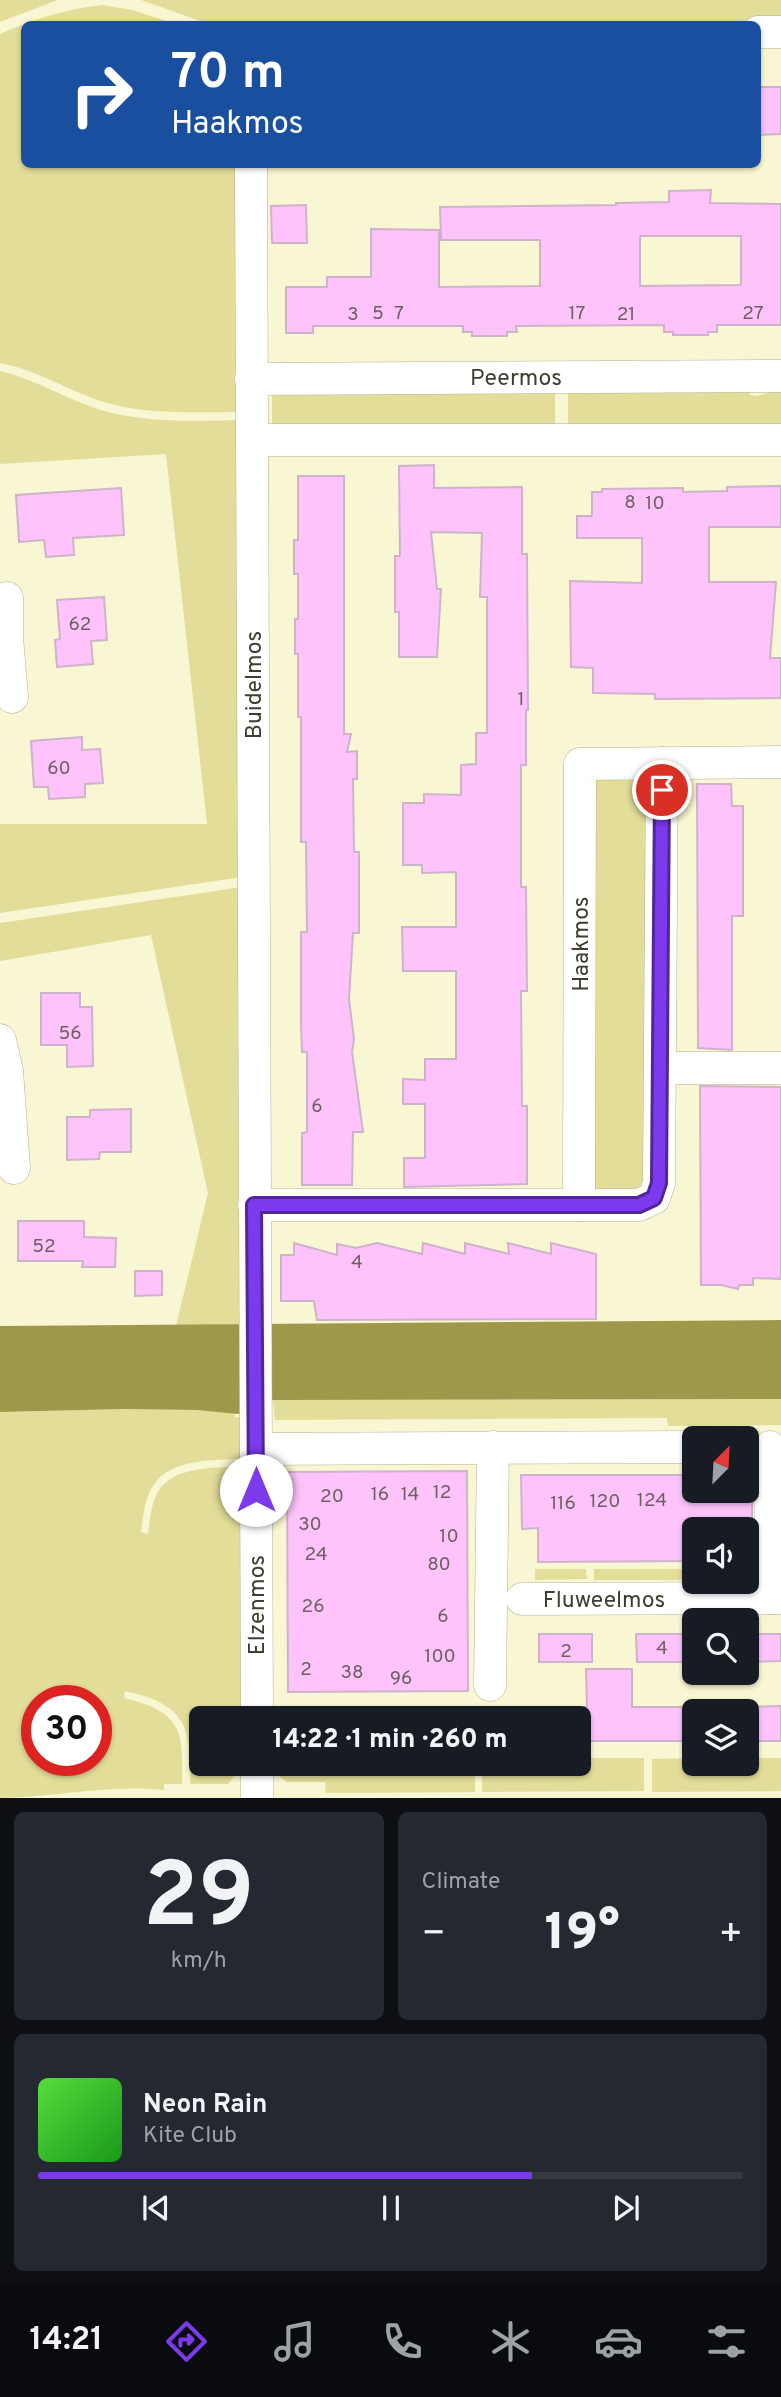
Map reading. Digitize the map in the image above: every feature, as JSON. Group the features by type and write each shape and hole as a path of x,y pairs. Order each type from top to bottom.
{"street":[{"path":"761,32 781,32"},
{"name":"Buidelmos","path":"251,168 254,1205"},
{"name":"Peermos","path":"251,379 781,376"},
{"path":"252,440 781,440"},
{"path":"7,598 3,637 12,697"},
{"name":"Haakmos","path":"579,1205 580,764 781,762"},
{"path":"254,1205 639,1205 654,1198 659,1183 662,763"},
{"path":"0,1040 7,1071 14,1168"},
{"path":"660,1068 781,1068"},
{"name":"Elzenmos","path":"254,1205 257,1706"},
{"path":"491,1685 493,1447"},
{"path":"256,1449 682,1447"},
{"name":"Fluweelmos","path":"522,1600 776,1598 766,1447"},
{"path":"257,1776 257,1798"}],"shaded area":[{"path":"0,0 58,0 0,22"},
{"path":"141,0 781,0 781,21 200,21"},
{"path":"103,5 132,10 167,21 32,21"},
{"path":"21,25 21,168 240,168 240,412 175,412 127,408 97,400 28,371 0,363 0,34"},
{"path":"0,371 118,414 170,420 240,420 242,877 0,913 0,824 207,824 166,454 0,464"},
{"path":"750,385 750,395 757,396 781,389 781,432 568,432 568,386"},
{"path":"555,386 555,432 272,432 272,388"},
{"path":"598,776 637,778 647,795 643,1189 598,1192 593,1188 587,793"},
{"path":"242,887 243,1324 176,1326 208,1193 151,935 0,961 0,923"},
{"path":"781,1320 781,1399 273,1400 238,1414 197,1410 124,1409 0,1412 0,1326"},
{"path":"781,1399 781,1425 668,1426 667,1418 275,1420 273,1400"},
{"path":"197,1410 235,1413 235,1417 244,1417 244,1459 196,1462 172,1469 162,1476 148,1495 141,1532 148,1534 156,1495 166,1482 175,1476 198,1470 244,1467 244,1706 189,1706 189,1747 181,1721 172,1711 145,1696 125,1691 124,1698 157,1710 175,1726 182,1749 182,1784 164,1784 164,1790 102,1790 0,1798 0,1412"},
{"path":"535,1569 586,1569 587,1579 535,1580"},
{"path":"594,1569 682,1569 682,1580 594,1580"},
{"path":"591,1758 644,1758 644,1791 482,1792 482,1776 591,1776"},
{"path":"682,1758 682,1776 759,1776 759,1758 781,1758 781,1791 652,1792 652,1759"},
{"path":"190,1776 234,1776 228,1784 190,1784"},
{"path":"279,1776 475,1776 475,1792 326,1793 325,1782 287,1782"}],"building":[{"path":"761,87 781,87 781,134 761,135"},
{"path":"711,190 710,203 781,204 781,325 717,325 717,332 708,332 708,335 673,335 673,332 664,332 664,325 516,326 517,332 507,332 507,336 472,336 472,332 463,332 463,326 313,326 313,333 286,333 286,287 327,287 327,277 371,277 371,229 439,230 439,287 540,286 540,240 441,240 440,207 669,202 669,191","holes":["640,236 741,236 741,285 640,286"]},
{"path":"306,205 307,243 272,243 271,206"},
{"path":"434,465 434,488 522,487 522,554 527,554 528,710 526,765 521,765 521,887 526,887 527,991 521,991 522,1106 527,1106 527,1184 404,1187 404,1158 425,1158 425,1104 403,1104 403,1079 425,1080 425,1059 456,1059 456,971 403,971 402,927 456,927 456,872 422,873 422,865 403,865 403,803 424,803 424,794 461,795 461,765 476,764 476,733 487,733 487,597 480,597 482,533 431,532 437,589 441,589 437,657 399,657 399,612 395,612 395,556 400,556 399,466"},
{"path":"298,476 344,476 344,734 351,734 347,752 357,751 357,779 353,779 354,852 359,852 359,933 353,933 349,999 354,1039 352,1052 363,1132 353,1132 352,1185 302,1185 302,1133 307,1132 307,1052 302,1052 301,932 307,932 306,842 301,842 301,717 298,717 298,654 295,654 298,574 294,574 294,540 298,540"},
{"path":"781,486 781,527 709,527 709,582 776,582 770,658 781,658 781,698 655,699 655,694 593,693 593,668 571,667 570,581 642,583 642,538 577,538 577,516 592,516 592,492 602,492 602,489 683,488 683,492 727,491 727,487"},
{"path":"121,488 124,535 73,538 74,555 46,557 44,540 19,542 16,495"},
{"path":"104,597 107,640 91,641 93,664 57,667 55,640 60,639 57,600"},
{"path":"82,737 82,750 100,749 103,783 85,784 85,797 49,799 48,787 34,787 31,741"},
{"path":"697,784 731,784 732,806 743,806 743,916 732,916 732,1050 698,1048"},
{"path":"41,993 80,993 80,1007 92,1007 93,1066 67,1067 67,1045 41,1045"},
{"path":"700,1086 781,1087 781,1279 753,1278 753,1285 739,1285 738,1289 721,1285 701,1285"},
{"path":"131,1109 131,1152 100,1152 99,1159 67,1160 67,1117 90,1117 90,1110"},
{"path":"18,1221 84,1221 84,1237 116,1238 115,1267 82,1267 83,1261 18,1261"},
{"path":"294,1243 337,1255 337,1244 356,1248 377,1243 422,1254 423,1243 465,1254 465,1243 509,1254 508,1243 551,1254 551,1243 596,1254 596,1319 317,1320 314,1301 281,1301 281,1255 294,1255"},
{"path":"135,1271 162,1271 162,1295 135,1296"},
{"path":"467,1471 468,1691 288,1692 287,1472"},
{"path":"521,1475 682,1475 682,1503 752,1503 752,1517 682,1517 682,1561 538,1562 538,1528 522,1529"},
{"path":"539,1634 592,1634 592,1662 539,1662"},
{"path":"636,1634 682,1634 682,1662 637,1662"},
{"path":"759,1634 781,1634 781,1661 759,1662"},
{"path":"586,1669 632,1669 632,1707 682,1707 682,1741 591,1741 591,1706 587,1706"},
{"path":"781,1706 781,1741 759,1741 759,1707"}],"route":[{"path":"256,1490 254,1205 639,1205 654,1198 659,1183 662,790"}]}
